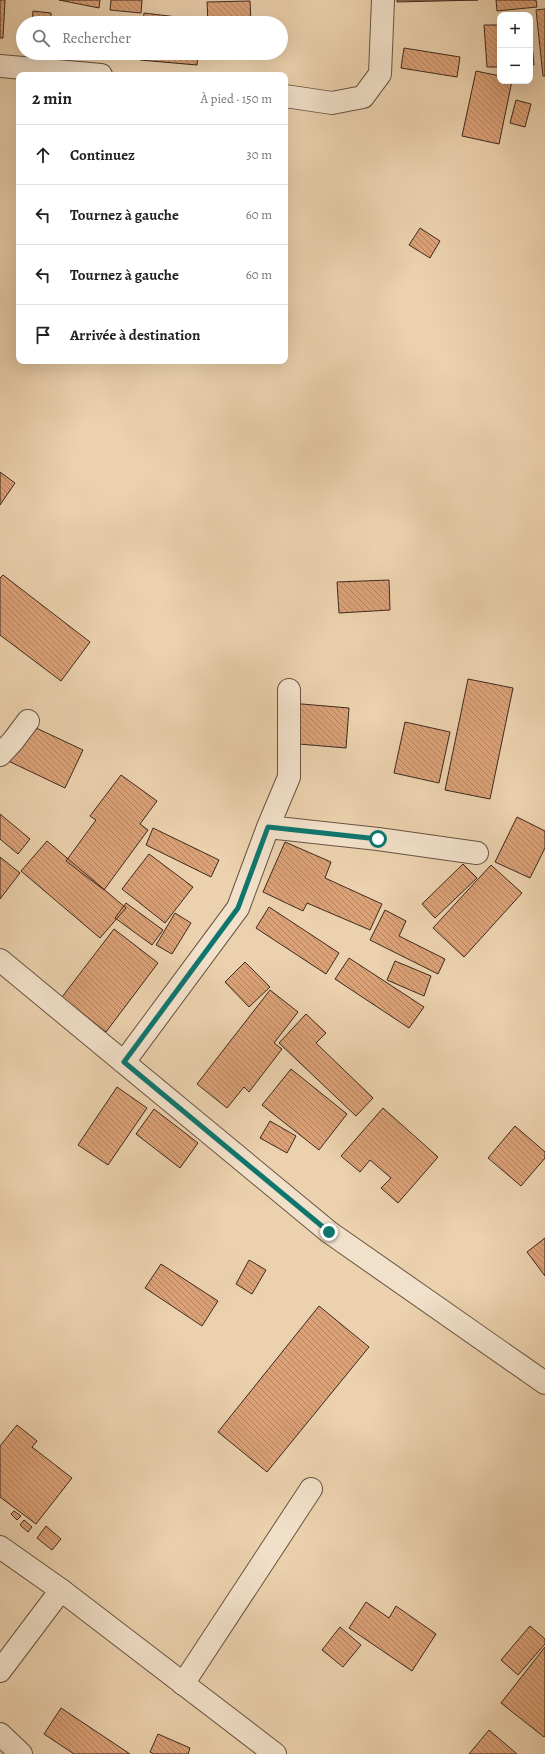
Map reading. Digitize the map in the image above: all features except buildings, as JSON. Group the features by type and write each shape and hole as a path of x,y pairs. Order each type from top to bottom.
{"street":[{"path":"288,96 332,103 363,97 380,74 383,0"},
{"path":"0,66 67,72"},
{"path":"124,1062 238,908 268,827 289,777 289,690"},
{"path":"0,755 28,721"},
{"path":"268,827 378,839 477,853"},
{"path":"0,960 329,1232 545,1383"},
{"path":"184,1684 311,1489"},
{"path":"0,1547 61,1590 275,1754"},
{"path":"0,1671 61,1590"},
{"path":"0,1734 21,1754"}],"route":[{"path":"329,1232 124,1062 238,908 268,827 378,839"}]}
